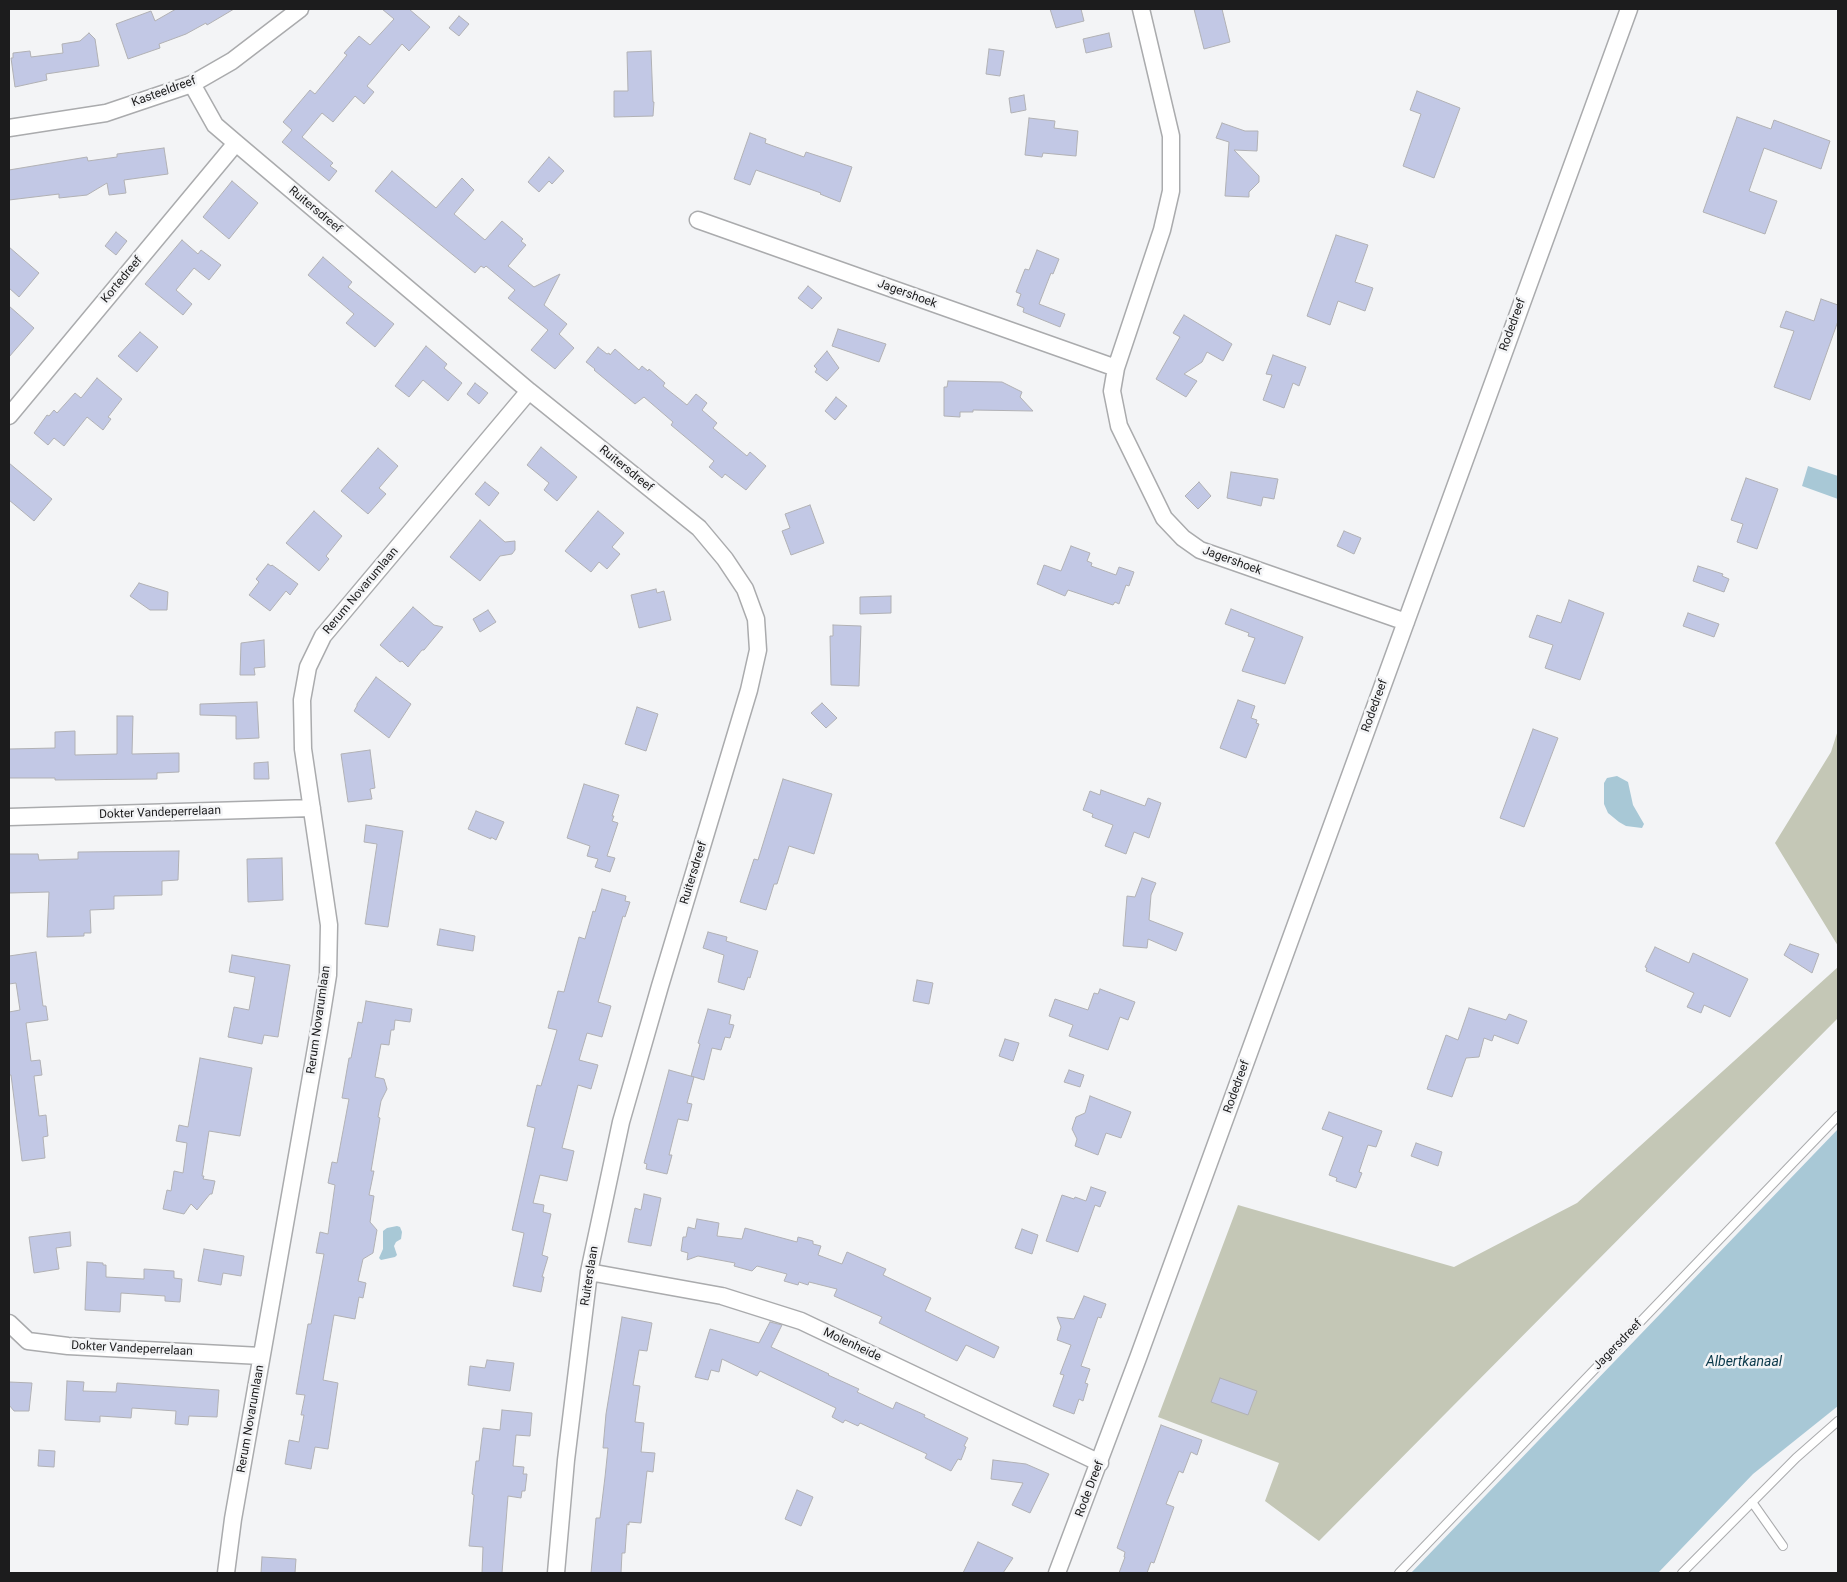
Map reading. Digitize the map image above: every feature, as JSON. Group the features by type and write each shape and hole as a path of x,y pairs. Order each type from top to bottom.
{"street":[{"name":"Kasteeldreef","path":"9,128 106,113 192,84 232,62 300,9"},
{"name":"Jagershoek","path":"1141,9 1171,136 1171,192 1162,230 1116,368 1112,391 1120,426 1164,518 1183,538 1200,550 1406,622"},
{"name":"Rodedreef","path":"1122,1403 1628,9"},
{"name":"Ruitersdreef","path":"192,84 215,125 529,391 699,528 725,559 745,589 756,619 758,650 749,690 660,986"},
{"name":"Kortedreef","path":"9,416 236,143"},
{"name":"Jagershoek","path":"698,220 1116,368"},
{"name":"Rerum Novarumlaan","path":"226,1573 232,1519 318,1041 328,975 329,925 303,749 302,700 308,667 323,636 529,391"},
{"name":"Dokter Vandeperrelaan","path":"9,817 312,808"},
{"name":"Ruiterslaan","path":"556,1573 566,1460 589,1272 621,1122 660,986"},
{"name":"Molenheide","path":"589,1272 722,1296 801,1321 1100,1463"},
{"name":"Dokter Vandeperrelaan","path":"9,1323 28,1341 68,1346 261,1356"},
{"name":"Rode Dreef","path":"1057,1573 1122,1403"}],"lane":[{"name":"Jagersdreef","path":"1399,1573 1838,1116"},
{"path":"1682,1573 1796,1458 1838,1421"},
{"path":"1752,1502 1783,1546"}],"green space":[{"path":"1838,730 1838,946 1775,843 1831,752"},
{"path":"1838,967 1838,1018 1319,1541 1265,1501 1279,1463 1158,1417 1238,1205 1454,1267 1577,1203"}],"water":[{"path":"1808,466 1838,476 1838,499 1802,486"},
{"path":"1617,776 1628,782 1633,805 1644,824 1642,828 1626,826 1608,813 1604,804 1604,783 1607,778"},
{"name":"Albertkanaal","path":"1838,1129 1838,1406 1753,1474 1658,1573 1411,1573"},
{"path":"397,1226 400,1227 402,1232 401,1239 394,1246 397,1255 381,1260 379,1258 383,1249 383,1231"}],"building":[{"path":"176,9 234,9 207,25 206,23 186,34 159,44 160,48 128,59 116,24 151,11 155,21"},
{"path":"382,9 409,9 430,27 409,51 402,44 367,86 374,92 364,104 355,96 333,122 322,113 302,137 333,163 330,166 337,171 329,181 282,142 292,130 283,122 310,90 315,94 347,55 344,53 359,36 370,45 394,19"},
{"path":"1050,9 1081,9 1084,21 1056,28"},
{"path":"1194,9 1222,9 1230,42 1204,49"},
{"path":"459,16 469,24 459,36 449,28"},
{"path":"89,33 95,39 99,66 46,74 47,80 15,87 11,58 13,58 13,53 30,51 31,57 63,53 62,44 80,41"},
{"path":"1109,33 1112,47 1086,53 1083,39"},
{"path":"989,49 1004,51 1000,76 986,74"},
{"path":"651,51 653,116 614,117 614,91 628,91 627,52"},
{"path":"1417,91 1460,108 1434,178 1403,166 1421,114 1410,110"},
{"path":"1024,95 1026,110 1011,113 1009,98"},
{"path":"1737,117 1771,129 1774,120 1830,141 1821,169 1764,148 1749,191 1777,201 1765,234 1703,212"},
{"path":"1029,118 1055,121 1054,128 1078,131 1076,156 1043,153 1042,157 1025,155"},
{"path":"1222,123 1245,131 1258,131 1257,151 1234,150 1259,176 1259,182 1249,192 1249,197 1225,196 1229,142 1216,138"},
{"path":"750,133 766,139 765,143 804,157 806,152 852,167 840,202 821,193 756,170 750,185 734,179"},
{"path":"164,148 168,174 124,180 126,193 109,195 107,183 87,195 59,198 59,194 9,200 9,170 87,157 88,161 117,157 117,154"},
{"path":"549,157 564,171 552,184 549,181 539,192 528,182"},
{"path":"392,171 436,208 462,178 474,190 454,214 485,240 502,221 523,239 521,241 526,245 508,266 534,287 560,274 544,305 567,324 559,334 574,348 555,369 531,350 548,330 508,298 515,290 486,266 484,268 481,266 475,273 375,191"},
{"path":"232,181 258,203 229,239 203,217"},
{"path":"116,232 127,241 116,255 105,246"},
{"path":"1336,235 1368,245 1355,282 1373,288 1365,311 1338,301 1330,325 1307,316"},
{"path":"182,240 198,254 201,250 221,265 209,280 194,268 176,290 192,304 183,315 145,284"},
{"path":"9,247 39,273 19,297 9,288"},
{"path":"1037,250 1059,259 1053,274 1051,273 1039,304 1065,314 1060,327 1023,312 1024,308 1017,305 1021,294 1016,292 1025,269 1029,270"},
{"path":"323,257 352,282 348,287 394,324 375,347 346,323 354,314 308,275"},
{"path":"808,286 822,298 812,309 798,298"},
{"path":"1821,299 1838,305 1838,321 1810,400 1774,387 1794,331 1780,327 1786,311 1814,321"},
{"path":"9,306 34,328 9,357"},
{"path":"1184,315 1232,344 1223,361 1207,352 1202,362 1184,374 1197,381 1186,397 1156,379 1180,337 1173,333"},
{"path":"838,329 886,344 879,362 832,346"},
{"path":"140,332 158,347 137,372 118,356"},
{"path":"426,346 447,364 444,368 462,383 448,401 423,380 409,397 395,386"},
{"path":"598,347 610,355 615,349 639,370 642,366 648,371 649,369 665,383 663,386 687,405 696,394 707,403 702,410 717,423 713,428 747,456 750,452 766,466 746,490 725,474 722,478 709,467 714,461 671,425 673,422 644,397 635,404 586,362"},
{"path":"827,351 839,368 827,381 815,372 817,369 814,366"},
{"path":"1273,355 1306,367 1299,386 1293,383 1284,408 1263,400 1272,375 1266,374"},
{"path":"97,378 122,399 108,417 111,419 103,430 87,417 64,446 54,438 48,445 34,433 47,415 49,416 54,410 57,413 75,393 81,398"},
{"path":"948,381 1002,382 1022,392 1020,397 1033,411 973,410 973,412 960,412 960,417 944,416 944,387 947,387"},
{"path":"475,383 488,393 479,404 467,394"},
{"path":"836,397 847,406 835,420 825,411"},
{"path":"541,447 577,477 557,501 544,490 549,483 527,465"},
{"path":"378,448 398,466 379,488 386,494 368,514 341,491"},
{"path":"9,463 52,499 34,521 9,500"},
{"path":"1231,472 1278,479 1274,499 1263,497 1261,506 1227,498"},
{"path":"1746,478 1778,489 1757,549 1737,542 1743,524 1731,520"},
{"path":"485,482 499,493 489,506 475,494"},
{"path":"1199,482 1211,496 1198,509 1185,496"},
{"path":"810,505 824,543 791,555 782,531 790,528 785,514"},
{"path":"314,511 342,536 326,556 329,559 319,571 286,543"},
{"path":"598,511 624,533 612,547 620,554 607,569 599,562 591,572 565,551"},
{"path":"480,520 505,542 515,541 515,550 512,554 500,556 480,581 450,557"},
{"path":"1344,531 1361,538 1354,554 1337,546"},
{"path":"1071,546 1090,553 1087,561 1092,563 1091,566 1116,575 1119,567 1134,572 1129,586 1126,585 1119,604 1115,602 1113,605 1068,590 1065,596 1037,584 1044,565 1061,571"},
{"path":"268,564 298,584 290,595 286,591 270,611 249,595 259,582 256,579"},
{"path":"1698,566 1723,574 1722,576 1729,579 1724,592 1693,581"},
{"path":"139,583 168,592 167,610 150,610 130,596"},
{"path":"656,589 657,593 664,591 671,620 639,628 631,595"},
{"path":"891,596 891,613 860,614 860,597"},
{"path":"1569,600 1604,613 1580,680 1545,668 1553,645 1529,637 1537,615 1561,623"},
{"path":"413,607 434,625 443,627 408,667 380,645"},
{"path":"1231,609 1303,637 1285,684 1242,671 1255,638 1248,636 1249,633 1225,624"},
{"path":"488,610 496,622 480,632 473,619"},
{"path":"1688,613 1719,624 1714,637 1683,626"},
{"path":"833,625 861,626 859,686 831,685 830,636 833,636"},
{"path":"264,640 265,667 254,668 255,675 240,675 241,643"},
{"path":"376,677 411,704 389,738 354,711"},
{"path":"1238,700 1255,706 1251,718 1257,720 1256,723 1259,724 1246,758 1220,748"},
{"path":"257,702 259,738 236,739 236,716 200,715 200,704"},
{"path":"822,703 837,718 826,728 811,713"},
{"path":"637,707 658,714 646,751 625,744"},
{"path":"117,716 133,716 132,754 179,753 179,772 157,773 157,779 55,780 55,778 9,778 9,749 55,748 55,732 75,731 75,755 117,754"},
{"path":"1533,729 1558,738 1524,827 1500,818"},
{"path":"370,750 375,788 370,789 372,799 348,802 341,754"},
{"path":"268,762 269,779 254,779 254,763"},
{"path":"783,779 832,794 814,854 789,846 777,884 774,884 766,910 740,902 754,859 758,860"},
{"path":"584,784 619,795 612,816 614,816 612,821 618,823 607,856 615,858 610,872 595,867 598,859 587,856 590,846 567,838"},
{"path":"1101,790 1145,806 1148,798 1161,803 1149,838 1134,832 1126,854 1105,846 1113,825 1092,817 1093,814 1083,810 1090,791 1100,795"},
{"path":"476,811 504,822 496,840 468,829"},
{"path":"366,825 403,831 388,927 365,924 377,844 364,842"},
{"path":"179,851 178,880 162,881 162,895 114,896 114,909 90,910 91,933 84,933 84,936 47,937 49,892 9,893 9,854 38,854 39,860 78,859 78,852"},
{"path":"282,858 283,900 248,902 247,859"},
{"path":"1142,878 1156,883 1151,895 1149,920 1183,933 1176,951 1148,939 1147,948 1123,946 1127,896 1135,897"},
{"path":"602,889 626,896 625,901 630,902 625,917 623,916 598,1002 611,1006 602,1037 587,1033 579,1060 598,1065 591,1089 578,1085 562,1148 574,1151 567,1181 540,1175 533,1203 544,1205 543,1212 551,1214 542,1255 548,1257 542,1277 544,1277 541,1292 513,1286 524,1233 512,1230 535,1128 527,1126 537,1085 541,1086 557,1030 548,1028 558,991 564,992 579,937 585,939"},
{"path":"440,929 475,936 473,951 437,945"},
{"path":"708,932 727,937 726,941 758,951 750,978 748,977 744,990 718,982 724,955 703,948"},
{"path":"1790,944 1819,954 1812,973 1784,955"},
{"path":"1655,947 1689,963 1693,953 1748,979 1730,1017 1704,1005 1701,1013 1687,1007 1694,993 1646,971 1647,968 1645,967"},
{"path":"36,952 43,1006 46,1006 48,1020 26,1023 31,1061 40,1060 42,1075 34,1076 39,1116 46,1115 48,1136 43,1137 45,1158 22,1161 11,1075 9,1075 9,1012 20,1010 16,983 9,984 9,956"},
{"path":"232,955 290,965 278,1037 264,1035 262,1044 228,1037 234,1007 249,1010 255,977 229,972"},
{"path":"917,980 933,983 929,1004 913,1001"},
{"path":"1100,989 1135,1002 1128,1020 1120,1017 1108,1050 1069,1036 1073,1025 1049,1016 1055,999 1088,1010 1094,993 1098,994"},
{"path":"366,1001 412,1009 410,1022 395,1020 394,1030 391,1030 389,1045 381,1044 375,1077 384,1079 387,1089 381,1101 378,1117 380,1118 371,1171 374,1171 369,1195 374,1196 370,1222 377,1230 373,1253 363,1259 358,1281 366,1283 363,1298 359,1297 355,1319 334,1315 323,1380 338,1383 328,1449 315,1447 311,1469 285,1464 289,1440 299,1442 304,1415 301,1415 305,1395 296,1394 308,1324 311,1324 324,1254 316,1253 320,1232 328,1234 335,1185 328,1183 332,1162 337,1163 349,1099 342,1098 349,1058 351,1058 358,1022 362,1023"},
{"path":"1469,1008 1506,1020 1509,1014 1527,1021 1518,1044 1494,1035 1492,1041 1484,1038 1479,1057 1466,1058 1452,1097 1427,1089 1446,1035 1458,1040"},
{"path":"708,1009 731,1015 729,1024 734,1025 730,1038 725,1037 721,1050 712,1048 704,1080 691,1076"},
{"path":"1005,1039 1019,1043 1013,1061 999,1056"},
{"path":"200,1058 252,1068 240,1136 209,1131 202,1176 204,1176 203,1179 215,1181 212,1194 197,1210 191,1204 184,1214 163,1209 167,1190 171,1191 174,1171 183,1173 187,1143 176,1141 179,1125 188,1127"},
{"path":"669,1070 694,1077 687,1103 692,1104 688,1121 678,1119 669,1155 672,1155 667,1174 646,1169 647,1164 644,1163"},
{"path":"1069,1070 1084,1075 1080,1087 1064,1082"},
{"path":"1090,1096 1131,1112 1121,1138 1106,1133 1098,1155 1075,1146 1077,1139 1072,1129 1076,1117 1085,1113"},
{"path":"1329,1112 1382,1131 1376,1147 1368,1145 1359,1172 1362,1173 1356,1188 1336,1181 1337,1178 1329,1175 1343,1137 1322,1129"},
{"path":"1416,1143 1442,1152 1438,1166 1411,1156"},
{"path":"1091,1187 1106,1192 1100,1207 1095,1205 1078,1252 1046,1241 1062,1195 1086,1201"},
{"path":"644,1194 661,1198 651,1246 628,1242 635,1208 641,1210"},
{"path":"697,1219 719,1223 717,1236 742,1239 745,1228 797,1242 798,1237 813,1241 813,1244 821,1246 818,1255 842,1264 847,1252 886,1269 883,1275 931,1298 925,1311 999,1347 994,1358 966,1345 957,1361 879,1323 882,1317 834,1296 837,1289 809,1282 808,1285 799,1282 798,1285 784,1281 787,1274 757,1266 752,1271 734,1266 735,1263 698,1256 687,1260 688,1253 681,1251 683,1237 686,1237 688,1227 695,1229"},
{"path":"1022,1229 1038,1235 1032,1254 1015,1248"},
{"path":"70,1232 71,1246 56,1248 59,1269 34,1273 29,1237"},
{"path":"204,1249 244,1256 241,1276 223,1273 221,1285 198,1281"},
{"path":"87,1262 103,1263 103,1265 106,1265 106,1277 144,1279 144,1269 174,1271 174,1278 182,1279 180,1302 165,1301 165,1296 121,1293 120,1312 85,1310"},
{"path":"1084,1296 1106,1304 1101,1318 1098,1317 1081,1366 1090,1369 1085,1383 1088,1384 1083,1401 1079,1399 1074,1414 1053,1406 1064,1375 1060,1374 1071,1345 1057,1340 1061,1327 1057,1317 1074,1319"},
{"path":"622,1317 652,1323 647,1351 639,1350 633,1385 640,1386 635,1422 644,1423 641,1452 655,1453 653,1472 647,1471 641,1523 629,1522 629,1525 627,1524 625,1553 622,1553 621,1573 591,1573 596,1518 600,1518 608,1448 603,1448 606,1414"},
{"path":"770,1322 782,1325 771,1347 859,1389 857,1392 893,1409 896,1402 968,1438 961,1460 958,1459 951,1471 925,1458 927,1454 860,1423 858,1426 845,1420 843,1423 832,1417 836,1408 760,1371 757,1376 722,1359 719,1372 711,1370 708,1380 695,1377 710,1329 759,1343"},
{"path":"487,1360 514,1363 510,1391 468,1385 470,1366 485,1368"},
{"path":"1220,1378 1257,1391 1248,1415 1211,1402"},
{"path":"67,1381 84,1382 83,1391 116,1392 117,1383 219,1390 217,1417 189,1416 188,1425 175,1424 176,1411 132,1408 131,1418 100,1416 100,1422 65,1420"},
{"path":"9,1382 32,1383 29,1411 14,1411 9,1405"},
{"path":"502,1410 532,1413 530,1436 516,1435 513,1466 524,1467 523,1474 527,1474 525,1491 522,1491 521,1498 508,1496 502,1573 482,1573 483,1547 469,1546 476,1461 479,1461 483,1428 500,1430"},
{"path":"1161,1425 1202,1440 1197,1455 1191,1452 1183,1473 1179,1471 1166,1504 1174,1507 1154,1563 1151,1562 1147,1573 1119,1573 1125,1552 1117,1548"},
{"path":"39,1450 55,1451 54,1467 38,1466"},
{"path":"993,1460 1026,1464 1049,1474 1030,1513 1012,1505 1023,1483 991,1479"},
{"path":"797,1490 813,1497 801,1526 785,1519"},
{"path":"978,1542 1013,1558 1003,1573 963,1573"},
{"path":"262,1557 296,1559 295,1573 261,1573"}]}
